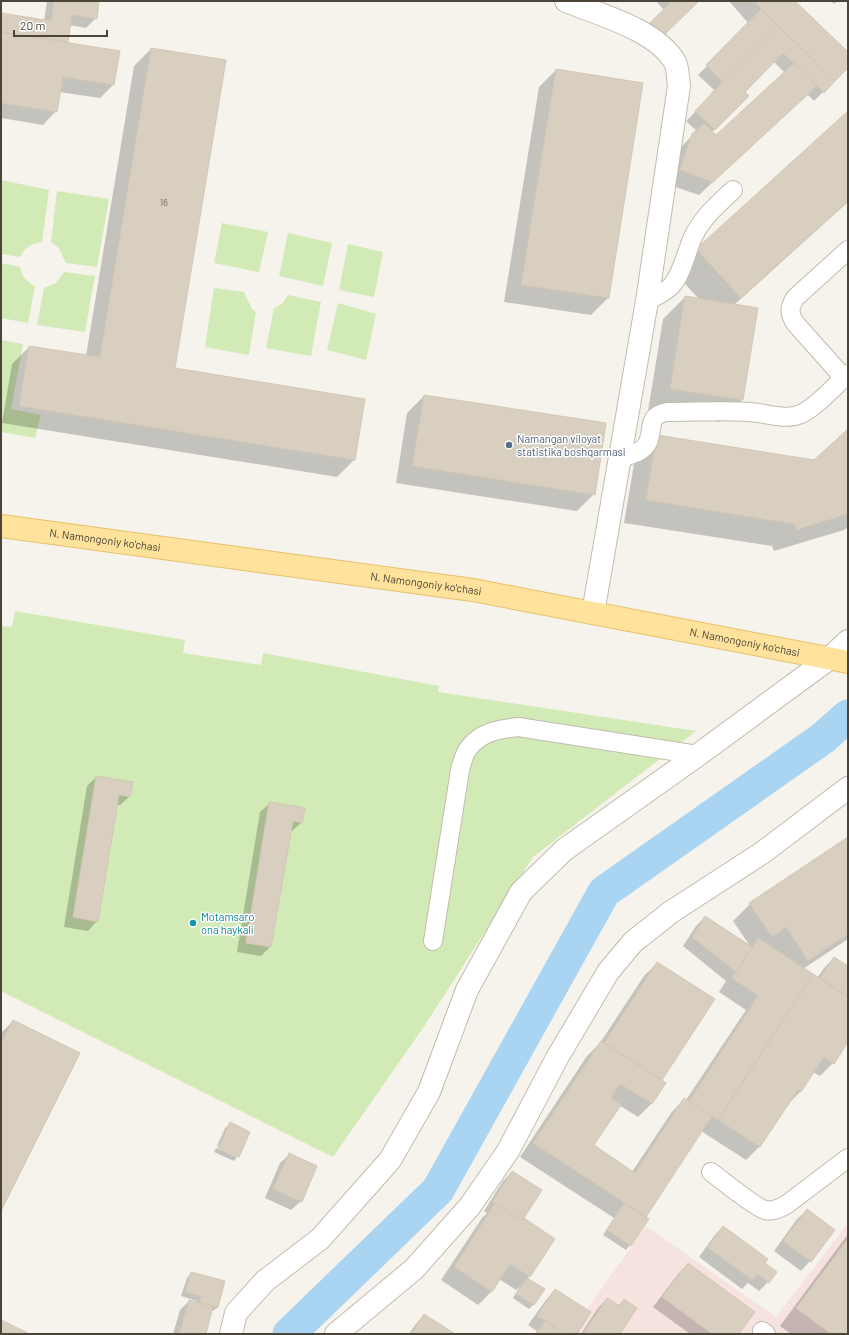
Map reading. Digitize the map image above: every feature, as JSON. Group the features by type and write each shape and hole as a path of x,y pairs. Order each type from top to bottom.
{"main road":[{"name":"N. Namongoniy ko'chasi","path":"1,526 473,590 839,660"}],"street":[{"path":"566,1 640,31 662,46 676,63 679,86 646,301 593,613"},
{"path":"231,1334 236,1313 265,1281 320,1239 390,1160 429,1092 467,990 521,892 564,850 698,755 839,660 848,641"},
{"path":"336,1334 414,1269 470,1206 508,1151 557,1058 608,972 633,942 671,912 762,853 848,788"}],"lane":[{"path":"646,301 661,294 672,285 693,237 702,222 733,190"},
{"path":"619,459 642,450 649,437 654,418 660,413 750,412 793,417 803,413 813,406 846,376 795,323 790,314 790,306 795,298 848,250"},
{"path":"432,941 460,770 467,749 481,736 498,729 518,727 698,755"},
{"path":"711,1172 765,1210 776,1210 786,1205 848,1158"}],"shaded area":[{"path":"848,1223 848,1334 577,1334 587,1309 646,1226 776,1317"}],"green space":[{"path":"1,180 49,190 42,242 29,246 20,257 1,254"},
{"path":"57,191 109,199 97,267 66,263 58,247 51,242"},
{"path":"222,223 268,232 259,272 214,263"},
{"path":"288,233 332,243 323,286 279,276"},
{"path":"348,244 383,252 374,297 339,290"},
{"path":"1,263 20,267 25,278 35,286 28,323 1,318"},
{"path":"64,272 95,276 85,332 37,325 44,288 56,283"},
{"path":"214,288 244,292 252,309 256,312 249,355 205,347"},
{"path":"288,295 321,302 311,356 266,348 274,308 282,304"},
{"path":"338,303 376,314 366,360 327,350"},
{"path":"1,340 23,344 11,409 41,415 35,438 1,432"},
{"path":"15,611 185,640 183,653 261,665 263,653 439,686 438,692 696,731 533,857 425,1025 333,1157 1,991 1,626 12,627"}],"building":[{"path":"54,1 99,1 97,19 72,15 68,42 1,32 1,13 51,21"},
{"path":"672,1 699,1 662,37 649,24"},
{"path":"754,1 795,1 848,52 848,68 835,81"},
{"path":"761,9 777,25 722,81 706,65"},
{"path":"777,25 835,81 824,93 783,53 745,92 749,96 715,130 695,111 721,84 720,83"},
{"path":"1,32 120,51 114,85 63,77 57,112 1,103"},
{"path":"151,48 226,60 175,368 365,399 355,460 19,406 29,346 100,357"},
{"path":"794,63 817,86 713,182 680,170 692,134 704,123 716,135"},
{"path":"556,69 643,83 609,298 521,285"},
{"path":"848,111 848,201 741,298 696,249"},
{"path":"685,296 758,308 743,400 670,389"},
{"name":"Namangan viloyat statistika boshqarmasi","path":"424,395 606,423 595,495 412,466"},
{"path":"848,429 848,514 796,530 794,524 646,500 657,435 814,460"},
{"path":"96,776 133,782 130,797 119,795 98,922 73,917"},
{"path":"269,802 305,808 302,823 293,821 271,947 246,943"},
{"path":"848,837 848,934 808,961 786,927 772,937 749,903"},
{"path":"705,916 752,947 736,972 692,937"},
{"path":"758,938 813,974 718,1120 689,1101 758,996 732,978"},
{"path":"834,957 848,966 848,997 820,978"},
{"path":"657,962 715,999 662,1080 604,1043"},
{"path":"813,974 848,997 848,1042 834,1064 824,1057 801,1092 798,1090 760,1147 718,1120"},
{"path":"13,1020 80,1053 1,1211 1,1043"},
{"path":"601,1041 666,1083 652,1104 620,1084 611,1098 621,1105 594,1145 635,1173 684,1098 712,1116 646,1217 533,1143"},
{"path":"230,1122 250,1132 239,1157 218,1148"},
{"path":"289,1153 317,1166 302,1202 273,1189"},
{"path":"512,1171 542,1190 522,1221 492,1202"},
{"path":"495,1203 522,1221 524,1218 555,1239 530,1277 510,1264 492,1292 454,1267"},
{"path":"624,1203 649,1219 631,1246 607,1230"},
{"path":"807,1209 835,1230 811,1262 783,1241"},
{"path":"723,1226 768,1259 765,1263 777,1272 769,1283 757,1274 752,1280 707,1247"},
{"path":"848,1239 848,1334 831,1334 796,1308"},
{"path":"688,1263 755,1312 739,1334 712,1334 662,1297"},
{"path":"191,1272 225,1281 218,1307 199,1303 201,1296 185,1292"},
{"path":"527,1278 545,1289 534,1305 516,1294"},
{"path":"555,1289 591,1312 577,1334 565,1334 537,1316"},
{"path":"607,1298 620,1306 624,1299 637,1308 620,1334 583,1334"},
{"path":"189,1300 213,1306 206,1334 179,1334"},
{"path":"424,1314 455,1334 411,1334"},
{"path":"1,1320 30,1334 1,1334"},
{"path":"545,1320 565,1334 540,1334 537,1332"}],"waterway":[{"path":"289,1334 438,1190 604,892 823,738 848,716"}],"place":[{"name":"Namangan viloyat statistika boshqarmasi","path":"509,445"},
{"name":"Motamsaro ona haykali","path":"193,923"}]}
